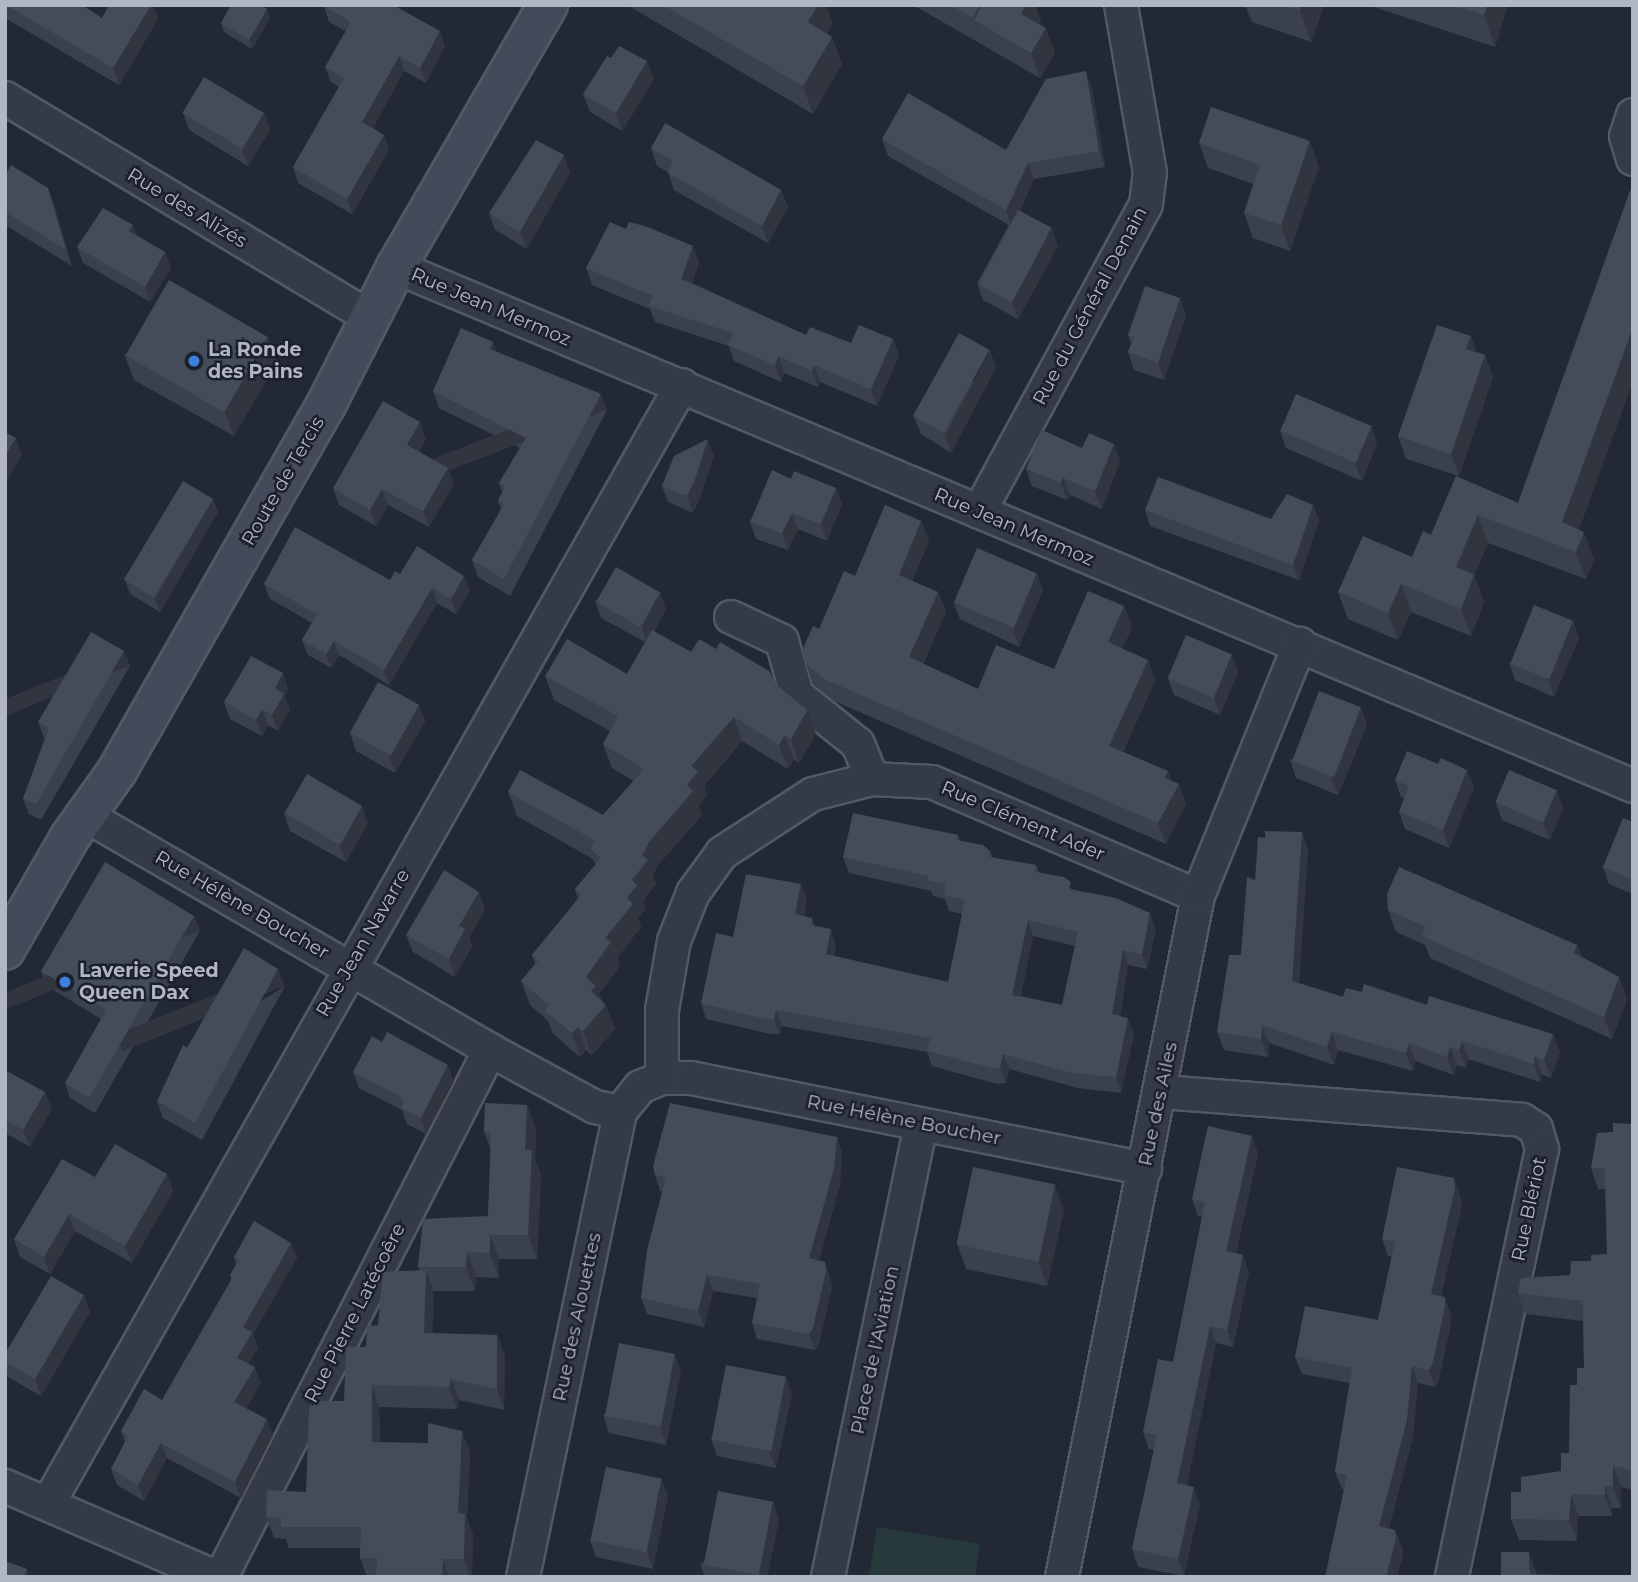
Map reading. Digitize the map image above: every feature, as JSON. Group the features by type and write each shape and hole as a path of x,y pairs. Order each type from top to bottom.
{"main road":[{"name":"Route de Tercis","path":"5,950 85,815 117,771 320,417 396,267 548,5"}],"street":[{"name":"Rue du Général Denain","path":"979,512 1146,204 1150,173 1121,5"},
{"name":"Rue des Alizés","path":"5,98 370,317"},
{"path":"1633,115 1626,136 1633,159"},
{"name":"Rue Jean Mermoz","path":"396,267 1300,644 1633,786"},
{"name":"Rue Jean Navarre","path":"48,1504 349,966 682,385"},
{"path":"731,617 782,641 797,695 858,744 872,779"},
{"name":"Rue des Ailes","path":"1062,1577 1162,1092 1198,895 1300,644"},
{"name":"Rue Clément Ader","path":"662,1078 662,1010 674,941 693,893 722,853 767,820 813,794 872,779 932,782 1198,895"},
{"name":"Rue Hélène Boucher","path":"85,815 490,1050 595,1107 620,1112"},
{"name":"Rue Pierre Latécoêre","path":"218,1577 490,1050"},
{"name":"Rue Hélène Boucher","path":"662,1078 691,1078 1145,1169"},
{"name":"Rue des Alouettes","path":"523,1577 620,1112 640,1087 662,1078"},
{"name":"Rue Blériot","path":"1162,1092 1522,1120 1536,1129 1542,1149 1452,1577"},
{"name":"Place de l'Aviation","path":"828,1577 921,1124"},
{"path":"5,1486 218,1577"}],"shaded area":[{"path":"877,1527 980,1544 975,1577 869,1577"}],"building":[{"path":"6,5 82,5 102,18 109,5 151,5 113,68"},
{"path":"231,5 260,5 267,9 249,40 221,23"},
{"path":"324,5 393,5 440,31 420,68 399,56 362,122 384,135 347,199 293,167 344,78 325,67 351,22"},
{"path":"663,5 818,5 808,22 832,37 803,86"},
{"path":"951,5 980,5 973,18"},
{"path":"982,5 1026,5 1021,14 1046,28 1031,53 974,20"},
{"path":"1286,5 1301,5 1300,10"},
{"path":"1454,5 1487,5 1484,15"},
{"path":"619,46 647,61 616,113 583,94 607,56 611,58"},
{"path":"1086,71 1099,151 1028,163 1006,210 882,139 908,93 1006,150 1046,79"},
{"path":"204,77 264,113 242,149 182,113"},
{"path":"1211,107 1310,141 1281,225 1244,213 1260,165 1199,143"},
{"path":"665,123 781,190 762,226 668,173 673,161 651,148"},
{"path":"536,140 564,155 520,232 489,213"},
{"path":"11,165 48,188 66,250 5,212 5,176"},
{"path":"1631,188 1633,327 1562,522 1584,532 1576,552 1478,515 1456,567 1474,575 1461,609 1401,584 1388,613 1338,592 1363,536 1412,557 1423,531 1431,535 1456,476 1518,503"},
{"path":"103,208 133,225 129,231 165,252 145,287 77,247"},
{"path":"1018,210 1052,228 1012,302 979,284"},
{"path":"610,222 626,229 629,222 645,226 693,246 681,279 806,335 810,327 851,343 859,325 893,339 871,389 814,365 812,371 778,356 775,365 728,345 733,333 649,306 653,296 586,268"},
{"path":"169,280 268,337 224,412 126,355"},
{"path":"1145,286 1180,298 1158,363 1128,352 1134,338 1128,335"},
{"path":"1437,325 1471,336 1466,349 1485,355 1451,454 1398,436"},
{"path":"461,328 493,342 490,349 601,394 504,579 472,560 504,504 498,501 505,487 499,483 526,438 433,391"},
{"path":"959,333 990,350 944,433 913,416"},
{"path":"1296,394 1371,426 1356,463 1280,431"},
{"path":"383,401 420,422 407,445 448,468 423,511 382,489 370,510 333,488"},
{"path":"1042,430 1082,448 1089,433 1114,444 1095,491 1063,478 1061,483 1026,469"},
{"path":"5,432 16,438 5,457"},
{"path":"708,439 687,496 662,486 674,456"},
{"path":"772,470 791,479 794,471 836,488 821,524 792,513 782,533 750,522"},
{"path":"1158,477 1271,519 1287,494 1313,505 1293,565 1145,510"},
{"path":"183,481 213,499 154,598 124,580"},
{"path":"885,505 921,521 899,575 938,592 909,657 978,689 996,645 1054,669 1088,591 1124,606 1108,642 1148,660 1109,746 1168,771 1164,778 1179,784 1158,823 826,680 806,664 802,651 813,626 819,629 844,571 855,576"},
{"path":"295,527 390,580 395,571 400,574 417,546 464,576 451,599 432,588 384,670 334,641 326,654 302,640 317,614 264,584"},
{"path":"977,548 1037,573 1014,628 954,602"},
{"path":"616,567 660,592 640,627 596,602"},
{"path":"1534,605 1573,621 1549,679 1510,663"},
{"path":"652,630 691,652 699,639 716,649 720,642 769,671 777,685 807,710 791,739 785,735 779,745 734,717 691,766 698,771 687,785 693,791 649,842 642,855 648,860 632,880 637,885 627,898 633,904 605,938 611,942 586,977 596,986 591,991 606,1005 583,1031 578,1027 572,1033 545,1011 549,1005 521,981 538,961 532,955 581,895 575,889 601,858 590,848 596,841 508,792 520,770 603,815 644,769 603,744 618,716 545,676 567,639 627,674"},
{"path":"91,632 124,651 36,804 23,799 49,728 38,722"},
{"path":"1186,635 1232,655 1214,698 1168,678"},
{"path":"251,656 283,673 275,688 284,694 272,715 262,709 256,720 224,702"},
{"path":"378,682 419,705 391,756 350,733"},
{"path":"1319,691 1361,707 1334,777 1292,761"},
{"path":"1407,751 1438,764 1441,758 1467,770 1443,830 1399,812 1409,786 1395,780"},
{"path":"1509,770 1557,790 1543,823 1495,802"},
{"path":"307,774 362,806 340,845 284,813"},
{"path":"853,813 958,835 956,840 983,845 990,851 989,857 1036,865 1035,872 1064,877 1071,882 1069,889 1116,898 1150,913 1142,954 1123,950 1112,1014 1128,1018 1116,1077 1072,1073 1003,1054 1000,1067 992,1068 927,1051 930,1038 776,1010 774,1019 765,1019 701,1003 716,933 733,937 746,874 801,884 795,914 812,918 811,925 831,929 826,954 948,982 965,900 944,895 945,884 928,880 928,876 843,857","holes":["1028,920 1078,932 1062,1005 1012,995"]},
{"path":"1623,818 1633,822 1633,880 1603,867"},
{"path":"1265,831 1302,832 1292,981 1343,997 1346,988 1362,992 1364,984 1427,1005 1429,996 1553,1034 1544,1060 1535,1056 1534,1064 1462,1041 1459,1050 1450,1047 1447,1057 1409,1043 1406,1053 1332,1032 1327,1047 1262,1025 1261,1039 1217,1032 1229,955 1241,955 1247,877 1255,880 1258,837 1265,838"},
{"path":"105,862 194,916 89,1098 65,1083 106,1010 41,971"},
{"path":"1399,867 1577,945 1574,953 1619,977 1604,1017 1422,936 1426,927 1388,910 1387,894"},
{"path":"444,870 479,892 459,926 465,929 449,959 406,935"},
{"path":"244,948 278,969 195,1123 157,1101 183,1045 187,1048"},
{"path":"387,1032 448,1065 421,1118 401,1108 404,1102 400,1096 353,1072 372,1036 382,1042"},
{"path":"5,1070 45,1092 23,1130 5,1119"},
{"path":"485,1103 527,1105 525,1150 532,1150 528,1235 490,1235 490,1253 467,1252 466,1267 418,1267 423,1219 488,1216 491,1133 484,1132"},
{"path":"670,1103 837,1137 834,1169 809,1258 825,1262 826,1271 813,1328 809,1334 752,1323 760,1284 707,1275 698,1311 641,1298 647,1250 666,1177 655,1175 653,1166"},
{"path":"1613,1123 1633,1124 1633,1470 1613,1466 1613,1486 1605,1486 1605,1495 1571,1494 1569,1520 1511,1519 1511,1492 1521,1492 1521,1477 1561,1471 1561,1453 1569,1453 1570,1385 1577,1385 1577,1368 1584,1368 1583,1301 1518,1293 1521,1278 1570,1275 1571,1261 1591,1261 1591,1255 1607,1254 1605,1168 1591,1168 1597,1133 1613,1132"},
{"path":"1208,1126 1252,1136 1226,1251 1243,1255 1227,1330 1210,1326 1177,1483 1194,1487 1178,1559 1132,1549 1157,1435 1143,1432 1158,1359 1173,1362 1205,1202 1192,1199"},
{"path":"115,1144 167,1174 125,1246 69,1214 44,1257 14,1239 62,1159 95,1177"},
{"path":"973,1167 1055,1184 1039,1262 957,1244"},
{"path":"1397,1167 1454,1178 1455,1188 1431,1294 1445,1297 1445,1306 1429,1370 1412,1366 1407,1420 1379,1526 1395,1530 1396,1538 1386,1577 1325,1577 1347,1475 1335,1472 1352,1368 1295,1357 1305,1306 1378,1320 1395,1241 1382,1239"},
{"path":"254,1221 291,1243 243,1327 252,1332 237,1358 255,1367 234,1402 267,1419 235,1482 161,1443 138,1485 111,1469 128,1436 121,1431 144,1389 162,1400 233,1277 230,1275 239,1260 234,1257"},
{"path":"426,1270 424,1333 497,1335 497,1389 451,1379 449,1387 372,1385 372,1442 428,1443 428,1423 462,1431 458,1513 465,1514 464,1559 443,1559 442,1577 376,1577 377,1558 360,1558 361,1527 281,1527 281,1518 266,1517 267,1490 306,1492 309,1409 313,1401 344,1401 346,1347 366,1347 367,1326 378,1325 383,1272"},
{"path":"51,1276 84,1295 35,1379 5,1362 5,1354"},
{"path":"619,1343 675,1354 661,1427 605,1416"},
{"path":"726,1365 786,1377 771,1451 711,1440"},
{"path":"606,1467 662,1479 646,1552 590,1540"},
{"path":"718,1491 773,1502 759,1575 704,1565"},
{"path":"1501,1552 1529,1552 1530,1574 1567,1577 1501,1577"},
{"path":"5,1561 27,1569 24,1577 5,1577"}],"place":[{"name":"La Ronde des Pains","path":"194,361"},
{"name":"Laverie Speed Queen Dax","path":"65,982"}]}
